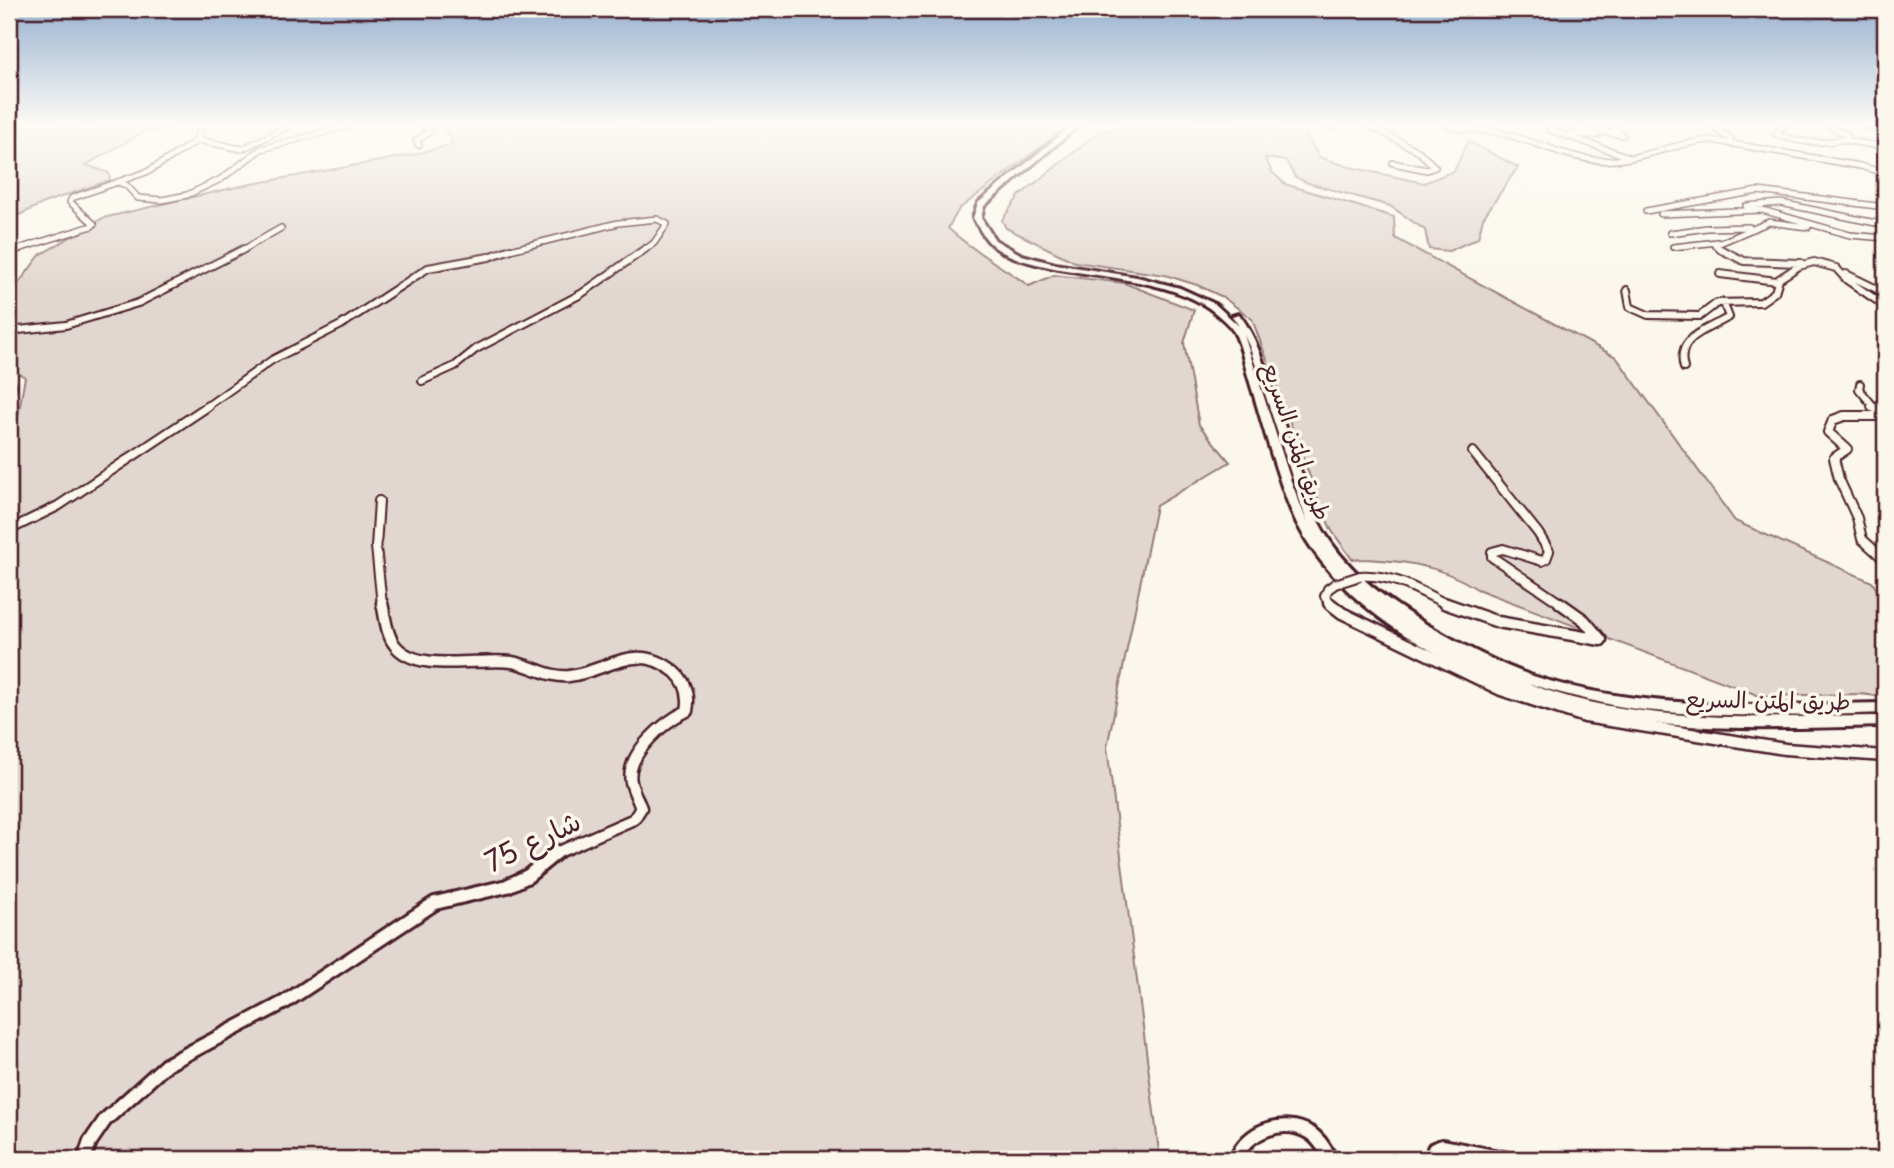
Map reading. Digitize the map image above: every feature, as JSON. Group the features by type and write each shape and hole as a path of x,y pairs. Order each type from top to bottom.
{"highway":[{"name":"طريق المتن السريع","path":"1010,181 981,205 976,218 984,234 1007,251 1036,262 1142,279 1173,287 1203,299 1230,319 1238,330 1289,489 1304,527 1337,572 1384,614 1447,654 1483,672 1562,700 1645,717 1702,721 1885,721"},
{"name":"طريق المتن السريع","path":"1017,181 996,198 986,211 990,229 1010,247 1032,256 1173,282 1203,293 1230,310 1250,335 1315,526 1346,568 1390,607 1441,641 1478,660 1576,694 1656,708 1885,708"}],"street":[{"path":"9,253 92,226 94,224 70,202 72,198 126,181"},
{"path":"120,183 126,185 138,198 162,200 183,197 215,181"},
{"path":"1829,230 1783,214 1743,209 1668,214 1645,210 1758,191 1885,207"},
{"path":"1743,209 1756,204 1779,203 1885,225"},
{"path":"9,530 58,506 153,445 282,354 341,325 428,268 489,257 522,245 618,223 657,219 667,224 654,243 582,293 476,349 454,366 422,381"},
{"path":"1673,247 1717,242 1754,227 1775,222 1885,238"},
{"path":"1670,233 1713,227 1754,227"},
{"path":"9,331 66,325 138,303 221,262 281,228"},
{"path":"1717,242 1717,248 1725,253 1757,263 1822,262 1885,293"},
{"path":"1720,274 1777,281 1806,263"},
{"path":"1839,272 1885,306"},
{"path":"1627,290 1630,307 1648,315 1700,317 1713,305 1723,302 1761,302 1775,292 1777,281"},
{"path":"1684,368 1678,357 1679,350 1689,339 1729,317 1723,302"},
{"path":"9,379 13,386 9,399"},
{"path":"1860,384 1860,392 1885,415"},
{"path":"1885,415 1844,416 1833,420 1828,432 1847,449 1834,458 1835,473 1862,526 1862,539 1885,560"},
{"path":"1473,452 1538,533 1549,551 1546,559 1542,561 1503,549 1492,552 1492,557 1580,618 1598,633 1601,640 1498,622 1458,610 1397,579 1378,575 1360,576 1335,584 1328,589 1325,596 1332,607 1457,670 1530,700 1585,717 1786,749 1885,756"},
{"name":"شارع 75","path":"84,1159 90,1142 105,1120 166,1065 285,1002 435,903 507,886 528,876 555,853 634,819 641,808 629,779 641,746 678,715 687,711 690,696 683,678 660,660 636,655 565,676 507,661 449,663 406,656 394,645 376,578 375,527 379,501"},
{"path":"1236,1159 1237,1152 1251,1137 1288,1126 1309,1132 1322,1144 1331,1159"},
{"path":"1432,1159 1434,1149 1442,1146 1508,1159"}],"shaded area":[{"path":"9,181 109,181 46,202 9,220"},
{"path":"271,181 996,181 959,209 948,228 1029,286 1054,275 1124,283 1194,310 1184,343 1199,425 1230,462 1156,506 1107,747 1160,1159 9,1159 9,438 15,433 25,377 9,368 9,296 40,255 103,218"},
{"path":"1038,181 1281,181 1285,184 1394,217 1395,238 1616,357 1735,521 1872,582 1885,603 1885,697 1860,694 1760,696 1477,589 1448,574 1401,562 1352,559 1332,531 1323,512 1252,319 1223,297 1197,285 1165,275 1075,262 1006,228 1002,220 1019,196"},
{"path":"1303,181 1412,181 1424,183 1430,181 1509,181 1483,218 1478,238 1449,251 1429,249 1425,230 1390,206"}]}
